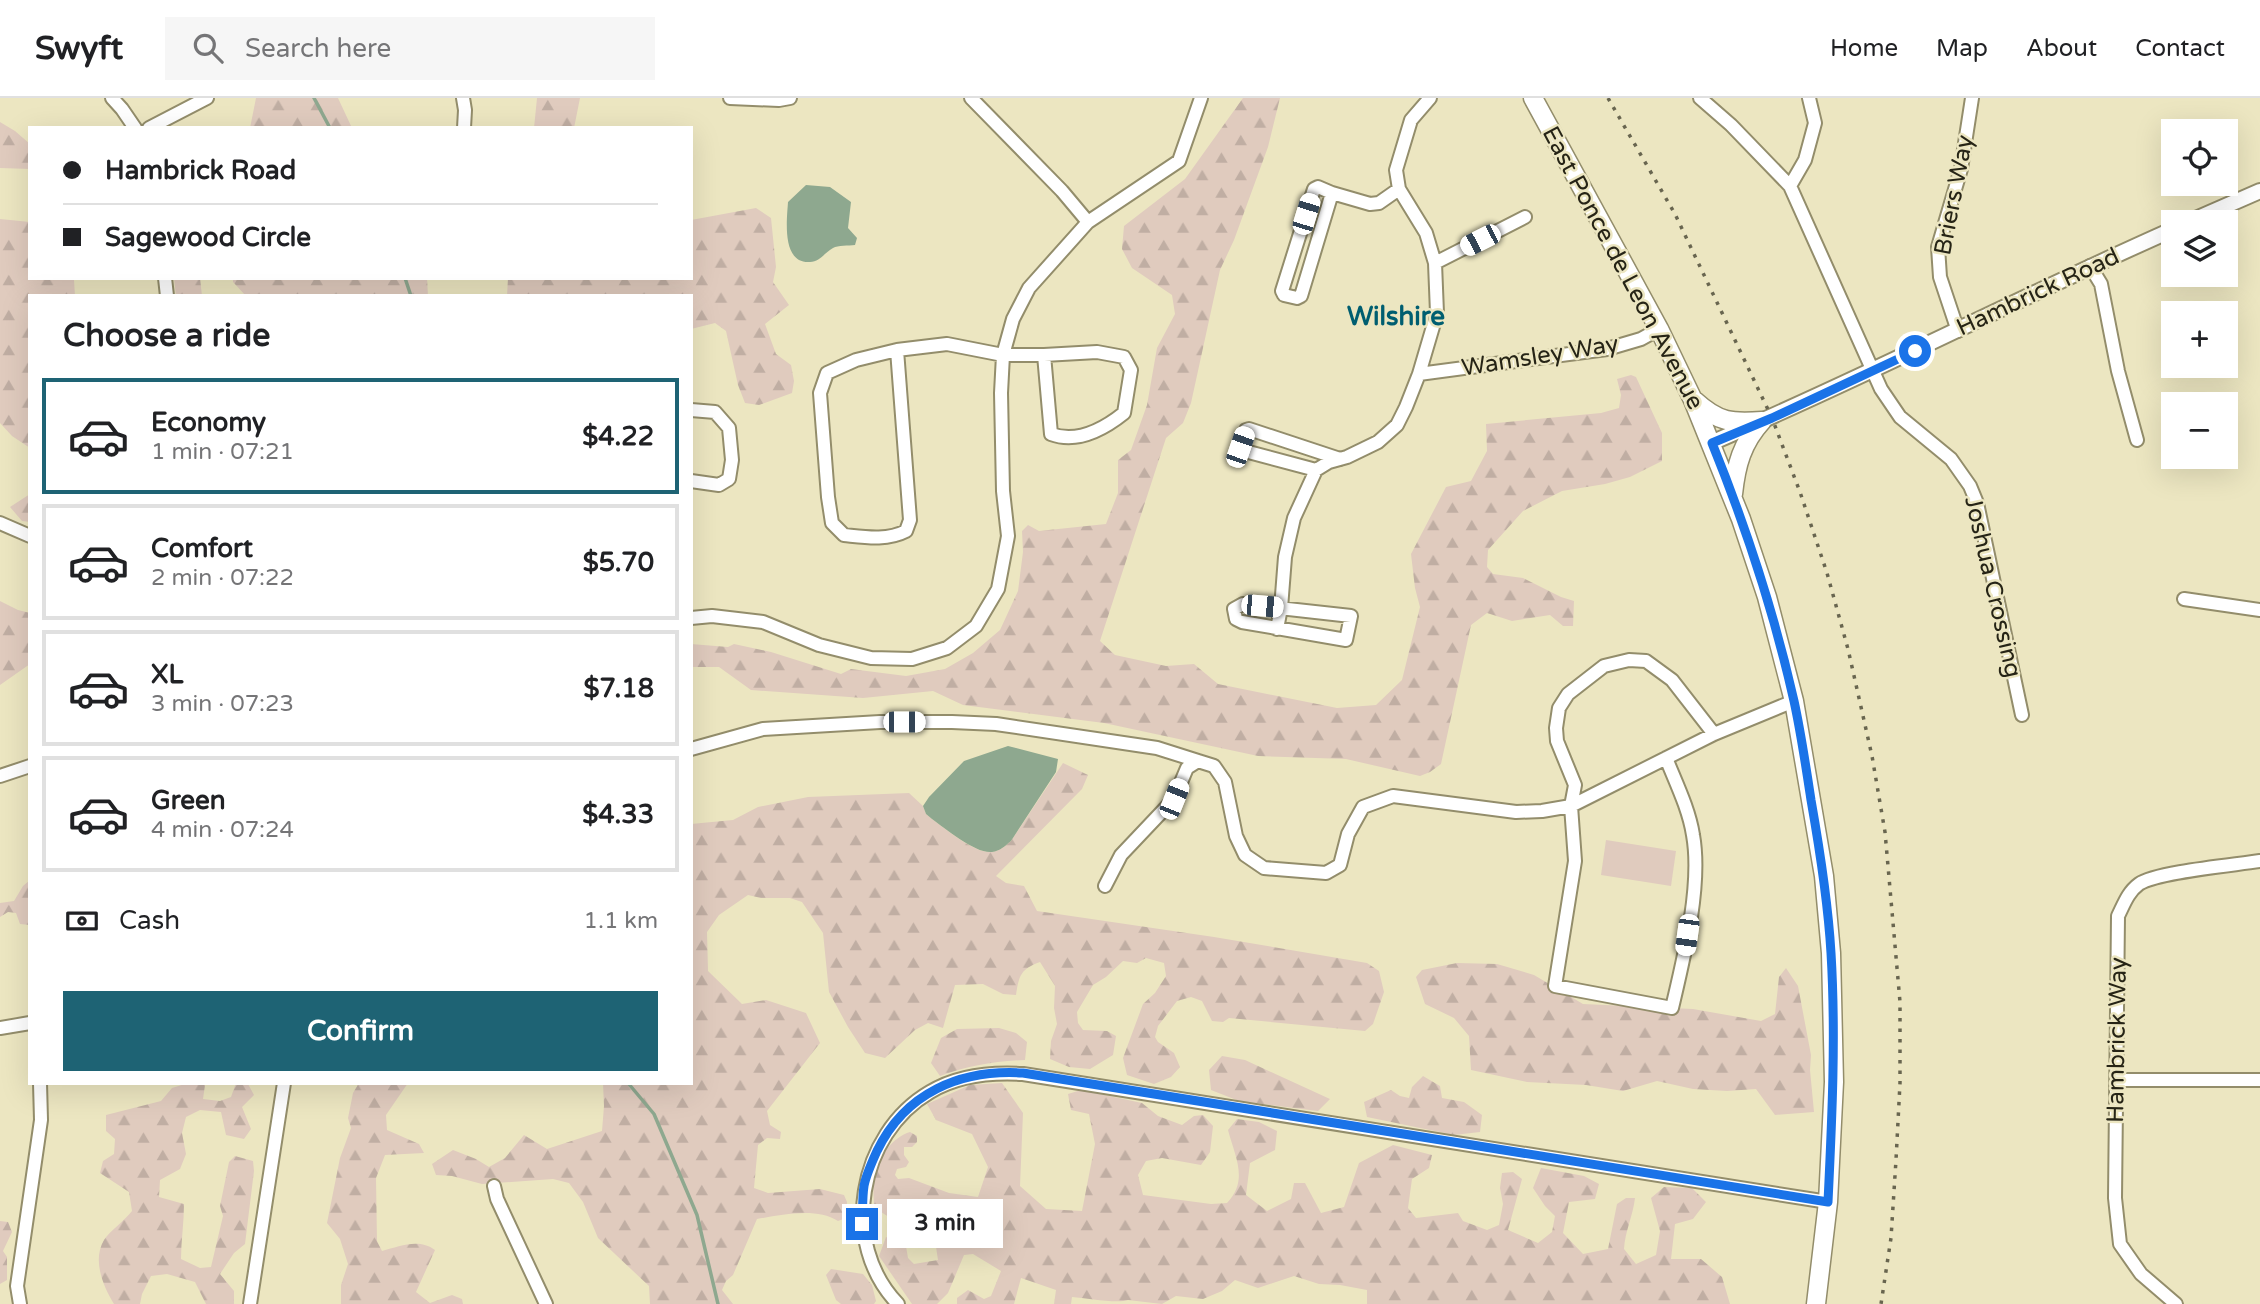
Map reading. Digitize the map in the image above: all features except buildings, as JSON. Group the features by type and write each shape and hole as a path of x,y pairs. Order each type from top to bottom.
{"main road":[{"name":"East Ponce de Leon Avenue","path":"1533,98 1659,330 1712,443 1767,597 1794,701 1824,876 1831,953 1834,1082 1828,1202 1815,1304"},
{"path":"1693,400 1724,421 1762,421"},
{"path":"1733,496 1735,473 1742,449 1762,421"}],"street":[{"path":"112,98 134,126"},
{"path":"153,126 207,98"},
{"path":"464,98 464,126"},
{"path":"730,98 790,98"},
{"path":"971,98 1062,191 1088,222"},
{"path":"693,618 712,616 763,622 819,645 871,658 898,659 912,659 947,648 976,626 998,589 1008,536 1003,479 1001,393 1003,355 1013,319 1029,288 1088,222 1179,161 1201,98"},
{"path":"1278,629 1285,557 1294,518 1316,470 1378,442 1397,425 1419,373 1437,313 1435,263 1426,233 1399,189 1396,170 1411,120 1430,98"},
{"name":"Joshua Crossing","path":"1700,98 1731,125 1790,186 1881,389 1900,416 1951,459 1970,486 1977,503 2022,715"},
{"path":"1790,186 1805,160 1815,123 1809,98"},
{"name":"Briers Way","path":"1958,331 1940,277 1938,247 1961,169 1972,98"},
{"path":"1332,193 1301,296 1297,298 1284,295 1282,291 1314,189 1318,187 1370,204 1379,203 1399,189"},
{"path":"2220,210 2259,195"},
{"path":"1435,263 1525,217"},
{"name":"Hambrick Road","path":"1712,443 1873,371 2161,235"},
{"path":"2090,266 2101,284 2118,371 2137,440"},
{"name":"Wamsley Way","path":"1419,373 1607,349 1641,339 1659,330"},
{"path":"897,350 910,520 906,531 896,536 871,538 844,535 832,523 828,497 820,393 827,373 856,360 897,350 947,344 1003,355 1097,352 1124,357 1131,370 1124,413 1103,429 1088,435 1059,437 1051,434 1044,355"},
{"path":"693,410 715,412 729,428 732,460 729,479 719,485 693,481"},
{"path":"1316,470 1241,450 1246,430 1340,459"},
{"path":"0,523 28,535"},
{"path":"2184,599 2260,610"},
{"path":"1243,604 1282,608 1351,616 1346,640 1242,622 1236,619 1234,609 1243,604"},
{"path":"1666,758 1693,832 1697,864 1683,958 1672,1008 1555,986 1575,861 1571,806 1575,785 1557,741 1559,708 1568,694 1604,666 1629,660 1646,661 1672,680 1714,734"},
{"path":"693,748 763,729 880,722 996,724 1157,748 1214,766 1225,782 1236,835 1245,855 1264,868 1326,873 1339,866 1348,834 1363,807 1392,796 1516,812 1571,806 1714,734 1794,701"},
{"path":"1105,886 1121,855 1174,799 1187,768 1198,761"},
{"path":"0,776 28,767"},
{"name":"Hambrick Way","path":"2176,1304 2141,1274 2120,1244 2115,1198 2118,916 2129,894 2141,882 2158,876 2260,861"},
{"path":"0,1028 28,1023"},
{"path":"898,1304 888,1294 872,1263 862,1224 864,1186 872,1160 885,1135 898,1118 930,1092 957,1080 998,1072 1023,1073 1828,1202"},
{"path":"2117,1080 2260,1080"},
{"path":"20,1304 17,1286 41,1120 40,1085"},
{"path":"250,1304 284,1085"},
{"path":"494,1186 497,1199 546,1304"}],"green space":[{"path":"256,98 338,98 351,126 250,126"},
{"path":"537,98 580,98 574,126 534,126"},
{"path":"1243,98 1280,98 1268,147 1234,240 1220,270 1191,403 1183,423 1166,438 1100,641 1115,655 1166,666 1194,664 1218,684 1337,708 1376,705 1402,680 1420,607 1411,554 1446,487 1471,481 1487,451 1486,424 1601,413 1619,408 1621,395 1617,379 1631,375 1636,377 1662,433 1662,461 1630,477 1562,491 1523,511 1488,550 1487,567 1493,574 1523,578 1574,601 1573,626 1563,626 1550,615 1512,621 1487,613 1471,625 1441,764 1420,776 1346,759 1258,756 1104,723 963,705 933,691 863,698 751,690 719,667 693,667 693,644 728,647 734,644 771,652 841,674 851,669 906,676 945,669 973,653 1000,630 1018,591 1023,552 1022,531 1028,525 1039,531 1106,524 1118,493 1118,460 1131,450 1147,405 1157,348 1175,314 1172,295 1132,268 1122,249 1124,226 1185,179"},
{"path":"0,122 28,142 28,169 0,168"},
{"path":"756,208 771,218 776,267 773,282 789,305 765,324 776,354 791,365 794,381 792,393 759,405 745,403 738,385 726,331 715,323 693,328 693,294 507,294 508,280 693,280 693,220"},
{"path":"0,219 28,222 28,280 74,280 75,294 28,294 28,447 12,436 0,423"},
{"path":"174,280 200,280 202,294 176,294"},
{"path":"427,280 428,294 244,294 233,282"},
{"path":"28,495 28,522 22,521 10,507"},
{"path":"0,601 28,612 28,665 0,685"},
{"path":"1063,763 1088,775 1082,789 996,876 1006,883 1024,886 1037,911 1367,963 1379,971 1384,992 1373,1024 1365,1031 1229,1018 1223,1022 1212,1021 1202,1001 1191,997 1177,1001 1158,1026 1155,1037 1174,1053 1180,1067 1171,1077 1154,1084 1127,1075 1123,1058 1143,1004 1155,993 1166,976 1164,963 1146,958 1137,963 1123,961 1093,985 1077,1012 1078,1023 1083,1030 1107,1031 1116,1036 1113,1055 1090,1069 1069,1067 1050,1059 1051,1041 1057,1024 1054,1008 1055,986 1040,962 1022,974 1016,995 1003,994 983,984 955,985 943,1028 928,1023 915,1030 885,1058 865,1053 829,992 823,933 802,902 790,898 748,895 719,915 707,932 708,971 742,1004 766,1000 806,1013 820,1043 767,1111 770,1125 781,1132 780,1139 767,1138 758,1145 754,1188 768,1193 820,1189 844,1195 847,1202 846,1218 838,1221 820,1214 799,1213 757,1219 733,1275 722,1290 733,1304 650,1304 649,1286 598,1238 583,1202 569,1183 553,1179 482,1184 436,1175 432,1164 453,1150 489,1167 505,1158 524,1135 547,1149 602,1131 603,1085 693,1085 693,824 733,820 758,807 808,797 909,793 923,806 926,814 977,849 992,852 1011,841"},
{"path":"1606,840 1676,851 1671,886 1601,875"},
{"path":"28,882 28,925 20,924 16,913 8,912 0,917 0,903 14,901"},
{"path":"1457,963 1497,964 1534,975 1583,1004 1693,1009 1761,1021 1775,1014 1779,977 1786,968 1798,986 1811,1055 1814,1112 1775,1115 1756,1089 1693,1089 1657,1081 1623,1091 1586,1085 1527,1082 1471,1070 1469,1036 1454,1018 1425,1004 1416,977 1422,970"},
{"path":"999,1028 1016,1033 1027,1042 1025,1060 981,1065 940,1076 931,1063 941,1038 957,1029"},
{"path":"1222,1056 1245,1060 1330,1099 1318,1111 1239,1101 1211,1090 1209,1070"},
{"path":"1423,1076 1440,1086 1442,1098 1464,1102 1482,1115 1480,1132 1454,1135 1367,1117 1364,1102 1391,1090 1409,1098 1412,1087"},
{"path":"1002,1083 1023,1113 1020,1186 1046,1209 1082,1211 1095,1144 1089,1114 1071,1110 1068,1094 1081,1090 1142,1103 1158,1116 1182,1125 1194,1116 1203,1115 1213,1126 1210,1152 1201,1165 1162,1158 1146,1161 1138,1175 1143,1195 1211,1204 1227,1203 1234,1194 1239,1177 1237,1159 1228,1130 1237,1119 1259,1122 1277,1131 1275,1150 1250,1163 1246,1195 1267,1211 1291,1199 1294,1183 1305,1183 1321,1213 1344,1207 1359,1163 1393,1145 1432,1155 1429,1168 1412,1179 1408,1208 1416,1218 1458,1213 1463,1221 1487,1230 1499,1225 1503,1204 1500,1188 1502,1173 1513,1172 1522,1179 1508,1230 1538,1243 1552,1232 1555,1216 1533,1188 1541,1168 1584,1176 1599,1184 1595,1199 1569,1202 1563,1233 1583,1254 1608,1249 1617,1204 1626,1198 1635,1198 1624,1249 1636,1264 1656,1255 1660,1231 1651,1198 1664,1187 1692,1188 1706,1202 1693,1219 1675,1224 1671,1259 1701,1259 1722,1277 1730,1304 1367,1304 1367,1290 1319,1284 1294,1276 1258,1288 1235,1280 1222,1291 1203,1299 1176,1296 1162,1304 1072,1297 1071,1304 1054,1304 1056,1290 1021,1278 1014,1304 957,1304 957,1298 968,1290 984,1299 991,1296 1001,1271 973,1254 964,1255 948,1293 937,1304 912,1304 879,1256 886,1237 906,1246 908,1258 914,1264 938,1260 931,1214 923,1211 908,1218 897,1219 874,1207 877,1167 883,1154 893,1143 910,1132 917,1136 917,1142 912,1147 904,1147 904,1155 909,1162 906,1167 897,1169 895,1175 898,1179 909,1178 949,1193 978,1197 988,1167 972,1134 936,1120 927,1104 970,1085"},
{"path":"182,1085 205,1085 203,1099 220,1101 231,1097 235,1085 249,1085 254,1095 242,1107 251,1129 244,1139 226,1135 221,1112 200,1110 186,1117 182,1133 186,1154 180,1169 160,1180 159,1197 184,1204 181,1259 200,1268 211,1267 223,1216 220,1206 229,1162 235,1156 253,1161 245,1244 234,1253 220,1274 234,1291 234,1304 206,1304 195,1282 167,1274 151,1276 140,1304 114,1304 100,1273 99,1256 104,1240 132,1211 129,1192 100,1173 103,1161 114,1154 115,1139 106,1131 106,1115 161,1101 172,1088"},
{"path":"358,1085 407,1085 386,1115 387,1130 419,1144 424,1153 385,1155 376,1178 377,1241 382,1251 416,1244 435,1250 416,1292 430,1303 452,1295 462,1299 463,1304 341,1304 341,1285 348,1264 340,1239 327,1223 340,1158 351,1128 348,1118 353,1093"},
{"path":"0,1221 8,1222 12,1232 3,1251 7,1257 7,1280 0,1284"},
{"path":"831,1269 863,1274 872,1285 876,1301 874,1304 841,1304 836,1300 826,1275"}],"shaded area":[{"path":"806,185 830,187 851,202 848,228 857,238 855,245 835,247 814,262 801,261 794,256 788,239 788,202"},
{"path":"1008,746 1058,759 1056,772 1011,841 998,851 985,852 945,829 926,814 923,806 964,761"}],"waterway":[{"path":"314,98 329,126"},
{"path":"406,280 410,294"},
{"path":"630,1085 654,1114 697,1215 718,1304"}],"railway":[{"path":"1608,98 1675,214 1772,418 1827,573 1848,649 1872,756 1885,832 1900,1002 1896,1160 1891,1238 1881,1304"}],"district":[{"name":"Wilshire","path":"1396,316"}],"route":[{"path":"862,1224 864,1186 872,1160 885,1135 905,1111 930,1092 957,1080 998,1072 1023,1073 1828,1202 1834,1082 1831,953 1824,876 1794,701 1781,649 1741,519 1712,443 1915,351"}]}
